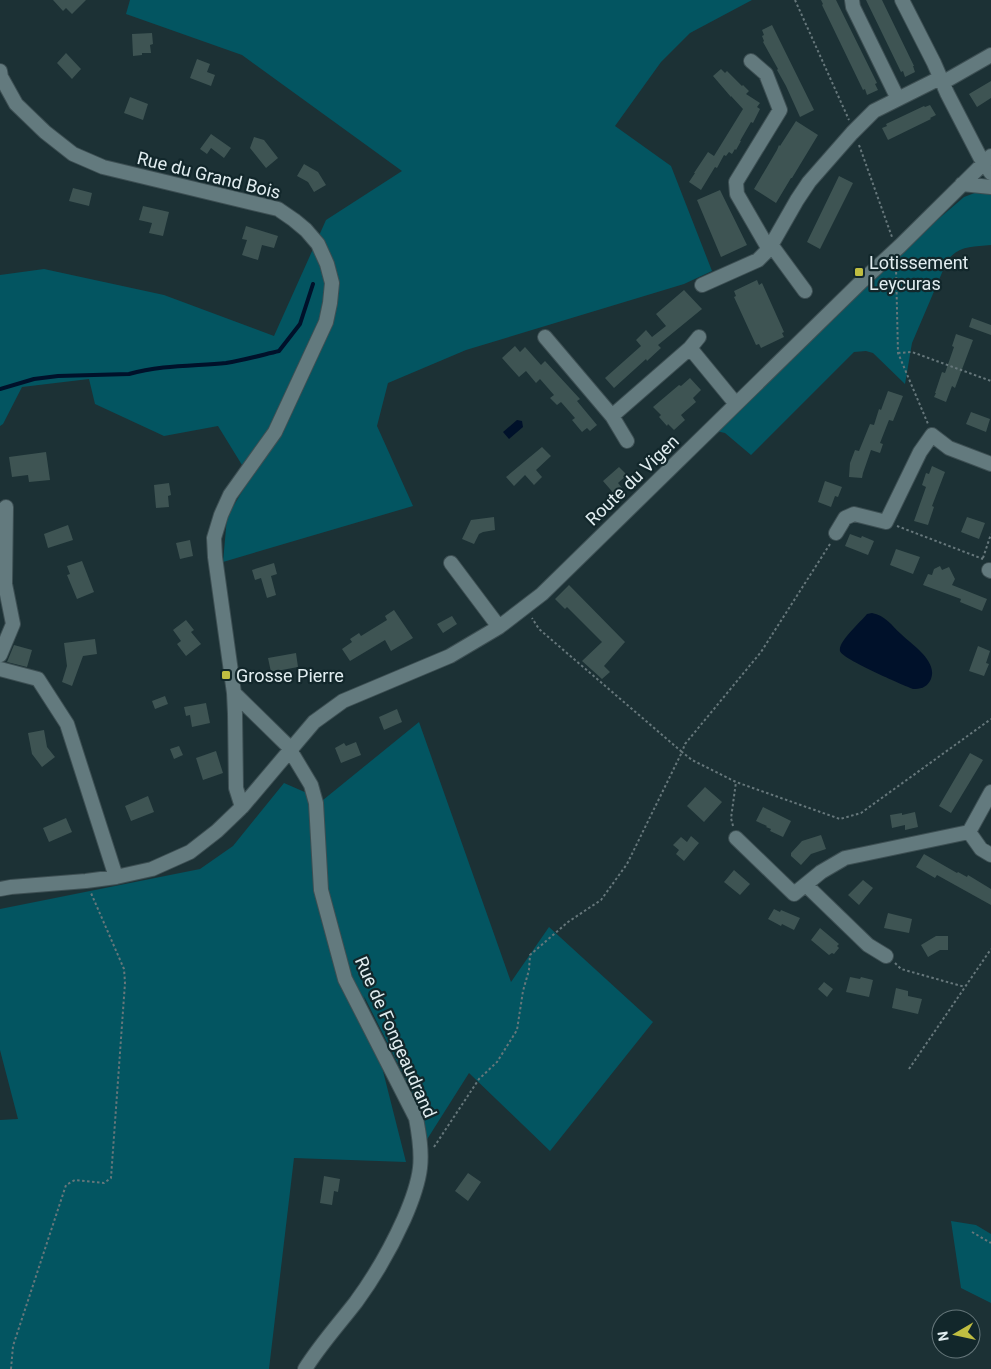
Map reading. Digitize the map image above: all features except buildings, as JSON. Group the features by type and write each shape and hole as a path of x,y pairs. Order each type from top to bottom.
{"street":[{"path":"852,0 853,7 898,99"},
{"path":"902,0 980,157 989,164"},
{"path":"702,285 758,260 770,247 809,182 874,111 991,55"},
{"path":"751,61 766,74 780,110 736,182 737,194 767,246 770,247 805,291"},
{"name":"Rue du Grand Bois","path":"0,71 16,104 45,132 73,154 103,167 278,209 306,230 318,244 327,264 332,283 326,322 275,432 230,495 214,538 234,694 236,788 242,807"},
{"name":"Route du Vigen","path":"0,889 116,877 152,869 190,852 217,831 242,807 314,722 343,701 450,656 499,627 526,608 962,184 989,164"},
{"path":"962,184 991,187"},
{"path":"545,337 612,416 628,441"},
{"path":"612,416 694,342 736,404"},
{"path":"836,533 845,518 854,514 886,522 920,452 932,435 949,448 991,464"},
{"path":"0,655 13,624 5,584 6,507"},
{"path":"451,563 499,627"},
{"path":"0,668 38,679 68,724 116,877"},
{"path":"234,694 290,750"},
{"name":"Rue de Fongeaudrand","path":"290,750 311,785 316,803 321,890 345,979 416,1118 420,1142 420,1168 414,1193 396,1237 356,1301 305,1369"},
{"path":"970,832 991,792"},
{"path":"736,838 794,894 821,872 845,858 970,832"},
{"path":"970,832 981,849 991,855"},
{"path":"806,885 868,945 886,956"}],"path":[{"path":"895,251 898,353 932,435"},
{"path":"898,353 912,352 991,381"},
{"path":"886,522 988,566 991,534"},
{"path":"420,1168 479,1079 497,1062 517,1030 522,991 530,970 530,955 568,922 601,900 612,886 627,864 685,744 761,652 836,533"},
{"path":"526,608 539,629 692,760 736,782 840,819 861,813 991,719"},
{"path":"736,782 731,818 736,838"},
{"path":"11,1369 14,1346 66,1185 75,1180 104,1184 111,1178 125,983 124,969 86,881"},
{"path":"910,1069 991,949"},
{"path":"886,956 901,969 965,987"},
{"path":"972,1232 991,1243"}],"shaded area":[{"path":"130,0 752,0 690,33 661,62 615,126 671,166 712,271 684,284 466,350 388,383 377,426 413,506 223,562 227,517 250,478 218,426 164,436 95,404 89,379 22,387 3,424 0,426 0,275 44,269 164,295 274,336 326,220 402,171 242,55 126,14"},
{"path":"980,191 991,192 991,245 961,249 947,261 912,343 905,384 873,353 866,351 854,352 751,455 725,433 716,431 843,301 964,197"},
{"path":"517,420 522,421 523,427 509,439 503,432"},
{"path":"872,613 888,621 923,654 931,667 932,674 930,681 925,687 913,689 851,660 840,651 840,647 850,632 867,614"},
{"path":"419,722 511,982 549,927 653,1022 550,1151 469,1073 426,1141 423,1114 364,996 406,1162 294,1158 269,1369 0,1369 0,1120 18,1119 0,1050 0,909 200,869 233,846 284,783 323,800"},
{"path":"951,1221 976,1225 991,1234 991,1303 961,1288"}],"waterway":[{"path":"0,389 34,379 58,376 129,374 165,367 226,363 279,351 300,324 313,284"}],"place":[{"name":"Lotissement Leycuras","path":"859,272"},
{"name":"Grosse Pierre","path":"226,675"}]}
